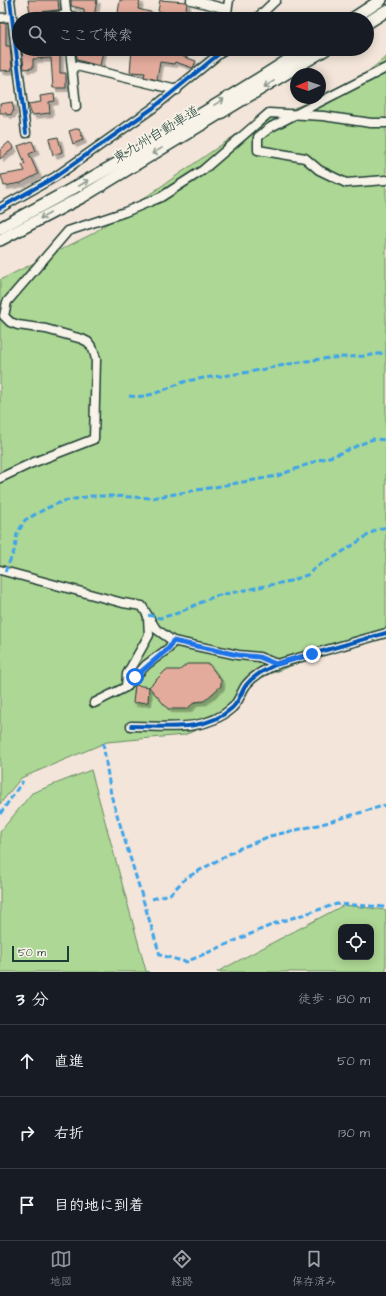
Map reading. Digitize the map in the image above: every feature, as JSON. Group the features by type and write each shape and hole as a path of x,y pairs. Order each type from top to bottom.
{"highway":[{"path":"363,12 382,0"},
{"path":"374,19 386,11"},
{"name":"東九州自動車道","path":"0,228 76,188 155,142 295,56"},
{"name":"東九州自動車道","path":"0,240 82,197 314,56"}],"street":[{"path":"10,0 13,12"},
{"path":"65,0 66,12"},
{"path":"191,0 227,9"},
{"path":"227,12 230,0"},
{"path":"263,12 276,0"},
{"path":"0,18 12,19"},
{"path":"19,56 26,133"},
{"path":"71,56 76,107"},
{"path":"0,208 55,177 177,90 214,56"},
{"path":"72,65 177,90"},
{"path":"386,68 271,127 258,137 258,150 305,158 319,170 346,183 386,180"},
{"path":"0,478 32,463 94,439 96,359 93,349 88,342 46,329 10,322 4,316 7,302 68,231 125,212 161,197 203,170 269,112 297,113 371,123 386,123"},
{"path":"0,570 123,603 142,606 156,629 173,641 238,655 259,657 276,664"},
{"path":"126,687 127,674 149,635 148,616"},
{"path":"131,726 184,727 203,723 219,717 232,708 246,685 260,672 276,664 386,633"},
{"path":"94,703 126,687 146,665 169,648 173,641"}],"green space":[{"path":"386,57 386,630 264,676 252,685 229,717 184,735 107,742 21,778 0,804 0,280 92,234 253,123 305,104 326,104 326,96 348,88"},
{"path":"91,770 146,971 149,972 0,972 0,832 32,793"},
{"path":"344,905 386,910 386,972 217,972"}],"building":[{"path":"28,0 58,0 59,10 30,12"},
{"path":"71,0 97,0 95,12 84,12 84,9 71,6"},
{"path":"120,0 140,0 138,9 150,12 118,12"},
{"path":"160,0 186,2 187,4 185,12 158,11"},
{"path":"0,23 6,23 6,46 10,46 12,70 0,71"},
{"path":"23,56 60,56 60,73 66,73 66,88 53,88 51,58 33,59 33,68 24,69"},
{"path":"77,56 102,56 100,66 77,60"},
{"path":"131,56 182,56 196,61 193,68 175,62 174,64 160,62 157,80 144,77 145,73 130,72"},
{"path":"54,94 55,101 49,102 50,113 32,115 28,104 41,102 40,96"},
{"path":"12,102 14,111 12,114 7,115 6,113 0,113 0,104"},
{"path":"79,128 83,140 73,144 69,131"},
{"path":"58,137 62,152 53,155 49,139"},
{"path":"32,141 36,151 29,154 38,174 21,183 4,186 1,175 25,171 22,165 25,164 18,146"},
{"path":"9,142 14,148 0,159 0,150"},
{"path":"187,664 209,664 221,680 221,686 204,701 195,702 187,709 168,709 149,687 166,670 180,670"},
{"path":"135,685 149,687 148,702 133,703"}],"marked path":[{"path":"129,396 144,396 197,379 247,372 311,360 371,355 386,352"},
{"path":"5,572 15,549 17,534 25,520 64,501 91,496 152,498 277,476 336,455 373,439 386,440"},
{"path":"148,615 160,618 178,613 215,596 290,581 307,575 319,565 336,556 376,530 386,527"},
{"path":"103,743 111,795 160,955 186,962 276,923 337,904 386,907"},
{"path":"0,814 23,781"},
{"path":"152,899 170,894 186,878 238,849 270,836 322,824 386,805"}],"cycle path":[{"path":"10,0 12,17"},
{"path":"17,56 26,133"},
{"path":"0,208 55,177 153,108 216,56"},
{"path":"131,726 171,727 197,725 210,721 221,716 232,708 249,681 273,666 386,633"}],"route":[{"path":"135,677 146,665 169,648 173,641 238,655 259,657 276,664 312,654"}]}
